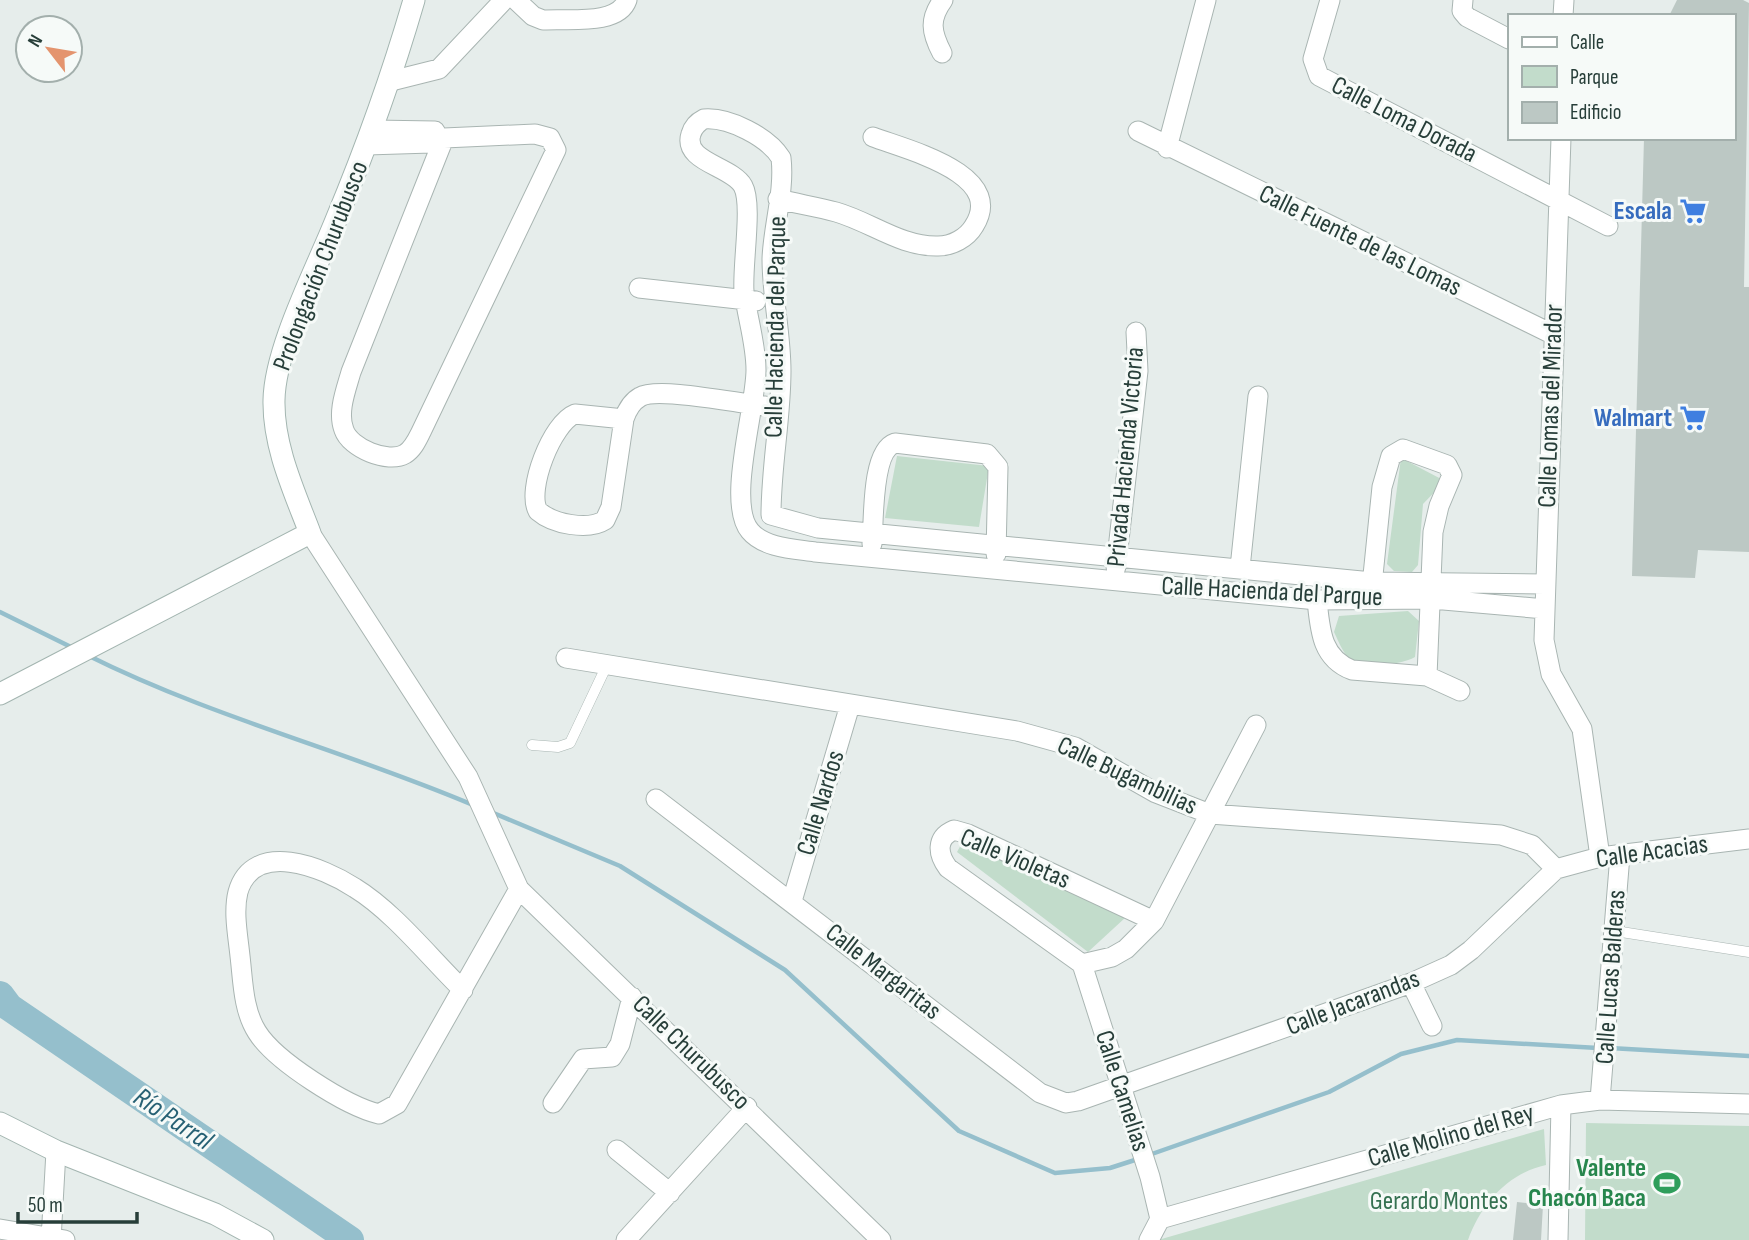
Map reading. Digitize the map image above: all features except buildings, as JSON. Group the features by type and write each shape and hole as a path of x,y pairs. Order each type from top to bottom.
{"main road":[{"name":"Prolongación Churubusco","path":"310,533 278,442 274,419 275,387 302,304 391,81 414,0"},
{"path":"0,694 310,533"},
{"path":"0,1123 56,1151 215,1214 263,1240"}],"street":[{"path":"391,81 439,69 504,0"},
{"path":"516,0 533,16 543,20 615,16 624,8 627,0"},
{"path":"942,53 932,30 932,20 943,0"},
{"path":"1167,148 1206,0"},
{"path":"1463,0 1462,11 1467,17 1508,38"},
{"name":"Calle Loma Dorada","path":"1324,2 1313,59 1319,76 1608,226"},
{"name":"Calle Hacienda del Parque","path":"1371,591 1240,568 799,525 771,515 781,368 773,301 772,256 781,158 769,144 726,122 712,118 699,122 690,137 691,148 698,156 736,176 745,188 747,202 743,276 756,369 740,508 743,538 782,547 870,559 1317,600 1371,591 1545,583"},
{"name":"Calle Fuente de las Lomas","path":"1138,131 1167,148 1552,334"},
{"path":"370,137 431,144 444,138 544,134 554,142 556,150 413,447 403,455 389,457 354,443 344,433 342,405 351,372 444,138"},
{"path":"779,199 837,213 918,244 939,246 953,243 972,231 978,220 981,202 977,189 969,180 928,158 873,137"},
{"name":"Calle Lomas del Mirador","path":"1550,674 1544,640 1545,583 1561,140"},
{"path":"639,288 746,301 773,301"},
{"name":"Privada Hacienda Victoria","path":"1115,582 1139,371 1136,332"},
{"path":"624,419 575,414 559,426 552,435 533,496 538,511 558,522 592,525 605,520 611,507 624,419 633,402 650,393 780,408"},
{"path":"1240,568 1258,396"},
{"path":"870,559 878,465 885,449 895,443 979,453 994,460 998,467 995,569"},
{"path":"1371,591 1382,487 1388,462 1395,451 1403,449 1447,465 1452,475 1435,519 1427,676"},
{"path":"743,538 771,515"},
{"name":"Prolongación Churubusco","path":"310,533 468,777 510,862"},
{"name":"Calle Hacienda del Parque","path":"1432,590 1545,609"},
{"path":"1317,600 1322,637 1328,652 1341,666 1352,670 1427,676 1460,691"},
{"name":"Calle Bugambilias","path":"566,658 606,667 1017,731 1075,747 1156,793 1210,814 1500,835 1532,845 1556,869"},
{"name":"Calle Lucas Balderas","path":"1550,674 1576,713 1582,729 1600,857"},
{"name":"Calle Nardos","path":"792,901 850,705"},
{"path":"1082,964 1112,957 1126,949 1154,921 1256,726"},
{"name":"Calle Margaritas","path":"656,799 1040,1093 1066,1102 1122,1088"},
{"name":"Calle Violetas","path":"1082,964 948,868 939,847 946,835 954,830 968,834 1154,921"},
{"name":"Calle Acacias","path":"1556,869 1600,857 1749,839"},
{"name":"Calle Lucas Balderas","path":"1600,1100 1620,855"},
{"path":"463,990 355,887 320,872 279,860 253,868 244,878 238,893 236,910 249,1018 267,1046 352,1103 379,1114 397,1104 463,990 519,889"},
{"name":"Calle Churubusco","path":"510,862 519,889 747,1107 881,1240"},
{"name":"Calle Jacarandas","path":"1122,1088 1411,983 1451,965 1471,950 1556,869"},
{"name":"Calle Camelias","path":"1082,964 1160,1219"},
{"path":"1411,983 1432,1026"},
{"path":"553,1103 583,1059 612,1057 620,1044 632,997"},
{"name":"Calle Molino del Rey","path":"1160,1219 1561,1105 1600,1100 1749,1104"},
{"path":"1558,1240 1561,1105"},
{"path":"626,1240 747,1107"},
{"path":"617,1150 670,1193"},
{"path":"0,1229 56,1239 56,1151"},
{"path":"1149,1240 1160,1219"}],"lane":[{"path":"532,745 558,747 570,743 606,667"},
{"path":"1615,931 1749,952"}],"green space":[{"path":"897,456 989,466 979,527 885,518"},
{"path":"1401,458 1445,481 1423,504 1418,565 1412,572 1394,571 1387,564"},
{"path":"1408,611 1419,621 1415,657 1403,662 1377,665 1356,663 1346,654 1334,632 1339,616"},
{"path":"962,843 1126,917 1088,952 957,852"},
{"name":"Valente Chacón Baca","path":"1586,1123 1749,1126 1749,1240 1585,1240"},
{"name":"Gerardo Montes","path":"1544,1129 1546,1165 1520,1175 1498,1192 1480,1214 1468,1240 1158,1240"}],"waterway":[{"path":"0,612 73,648"},
{"path":"87,655 182,697 473,805"},
{"path":"491,812 620,866 785,970 959,1131 1055,1173 1110,1168 1138,1159"},
{"name":"Río Parral","path":"0,995 9,1007 350,1240"},
{"path":"1149,1155 1329,1092 1401,1054 1457,1040 1598,1048"},
{"path":"1610,1048 1749,1056"}],"place":[{"name":"Escala","path":"1693,211"},
{"name":"Walmart","path":"1693,418"},
{"name":"Valente Chacón Baca","path":"1667,1183"}]}
